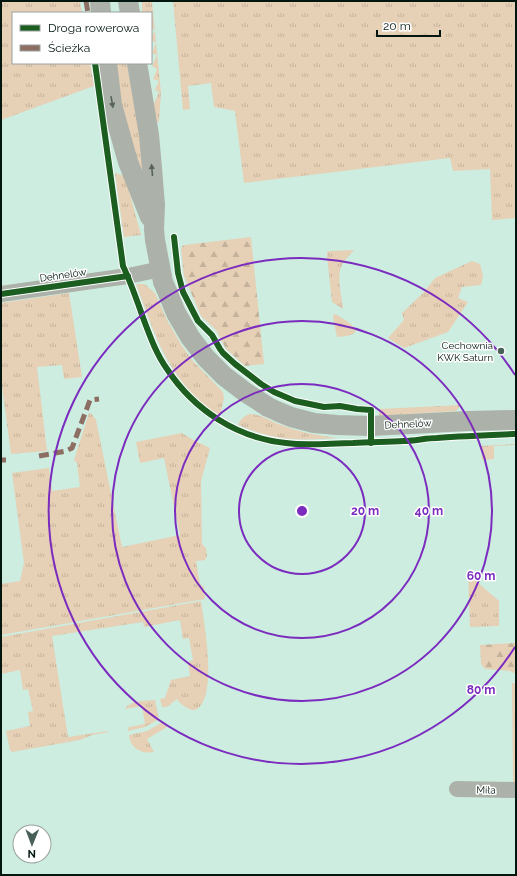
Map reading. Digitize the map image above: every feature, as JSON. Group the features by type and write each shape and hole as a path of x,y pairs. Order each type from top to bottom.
{"street":[{"path":"100,1 101,12"},
{"path":"128,1 130,12"},
{"name":"Dehnelów","path":"107,64 112,105 128,162 154,229 163,282 183,326 198,348 233,384 256,399 291,417 337,425 390,425 516,420"},
{"name":"Dehnelów","path":"137,64 152,168 155,205 154,229"},
{"name":"Dehnelów","path":"1,294 128,276 161,268"},
{"name":"Miła","path":"457,789 516,790"}],"green space":[{"path":"1,1 80,1 82,12 12,12 12,64 90,64 94,86 1,120"},
{"path":"142,1 152,1 155,30 152,28 152,12 142,12"},
{"path":"173,1 516,1 516,218 492,220 490,169 453,171 450,158 244,183 235,111 214,107 211,83 188,86 190,109 183,110"},
{"path":"155,30 161,93 159,122 157,122 153,106 159,92 155,90 159,81 153,79 157,69 152,66 157,55 152,53 156,43 152,41 152,36"},
{"path":"115,64 127,64 136,108 149,200 121,105"},
{"path":"115,173 125,176 141,235 124,237"},
{"path":"251,237 264,364 245,366 226,349 216,330 201,316 184,276 181,248 184,245"},
{"path":"354,250 342,265 339,274 343,309 332,302 327,252"},
{"path":"472,261 480,264 483,276 481,285 462,287 458,298 468,302 448,332 404,348 388,338 404,320 402,313 424,292 435,278"},
{"path":"136,284 145,284 155,293 168,322 182,346 193,361 223,392 224,398 220,416 194,395 174,370 159,343"},
{"path":"69,293 82,377 64,379 62,365 37,367 47,451 11,454 1,379 1,303"},
{"path":"334,314 348,322 356,331 350,335 337,337 333,317"},
{"path":"461,405 456,411 379,416 379,409"},
{"path":"89,413 92,414 96,420 122,547 180,535 164,458 140,463 136,442 182,433 210,448 201,481 202,544 206,548 207,556 205,560 196,561 200,584 204,587 205,599 1,635 1,584 20,581 24,563 12,473 49,468 52,491 80,487 77,463 74,460"},
{"path":"249,414 261,416 302,432 339,438 300,439 267,435 238,425 245,416"},
{"path":"516,444 494,446 494,459 482,460 481,446"},
{"path":"468,574 499,601 499,626 470,627"},
{"path":"201,601 207,641 208,675 207,690 203,701 197,709 189,709 177,699 167,707 162,707 160,699 165,698 171,680 190,676 188,662 193,660 189,638 183,639 180,620 144,627 143,622 52,636 68,737 108,732 92,735 80,740 12,752 10,750 6,731 30,726 28,712 33,711 28,689 23,690 20,670 1,674 1,637"},
{"path":"516,643 516,674 510,671 485,669 481,664 480,645"},
{"path":"512,683 516,684 516,783 513,783"},
{"path":"155,700 159,719 145,727 128,731 129,727 145,724 142,706 125,709 127,706 134,702"},
{"path":"163,722 167,727 147,739 154,752 137,750 134,747 129,735 147,731"}],"marked path":[{"path":"86,1 88,12"},
{"path":"39,456 66,451 72,448 90,400 99,399"},
{"path":"1,460 6,460"}],"cycle path":[{"path":"95,64 123,266 154,347 167,369 190,397 218,420 234,428 268,440 294,444 408,441 433,438 516,434"},
{"path":"174,237 178,273 183,292 198,321 212,335 223,353 261,384 274,392 295,401 324,407 340,406 371,410 371,443"},
{"path":"1,294 128,276"}],"place":[{"name":"Cechownia KWK Saturn","path":"501,351"}]}
